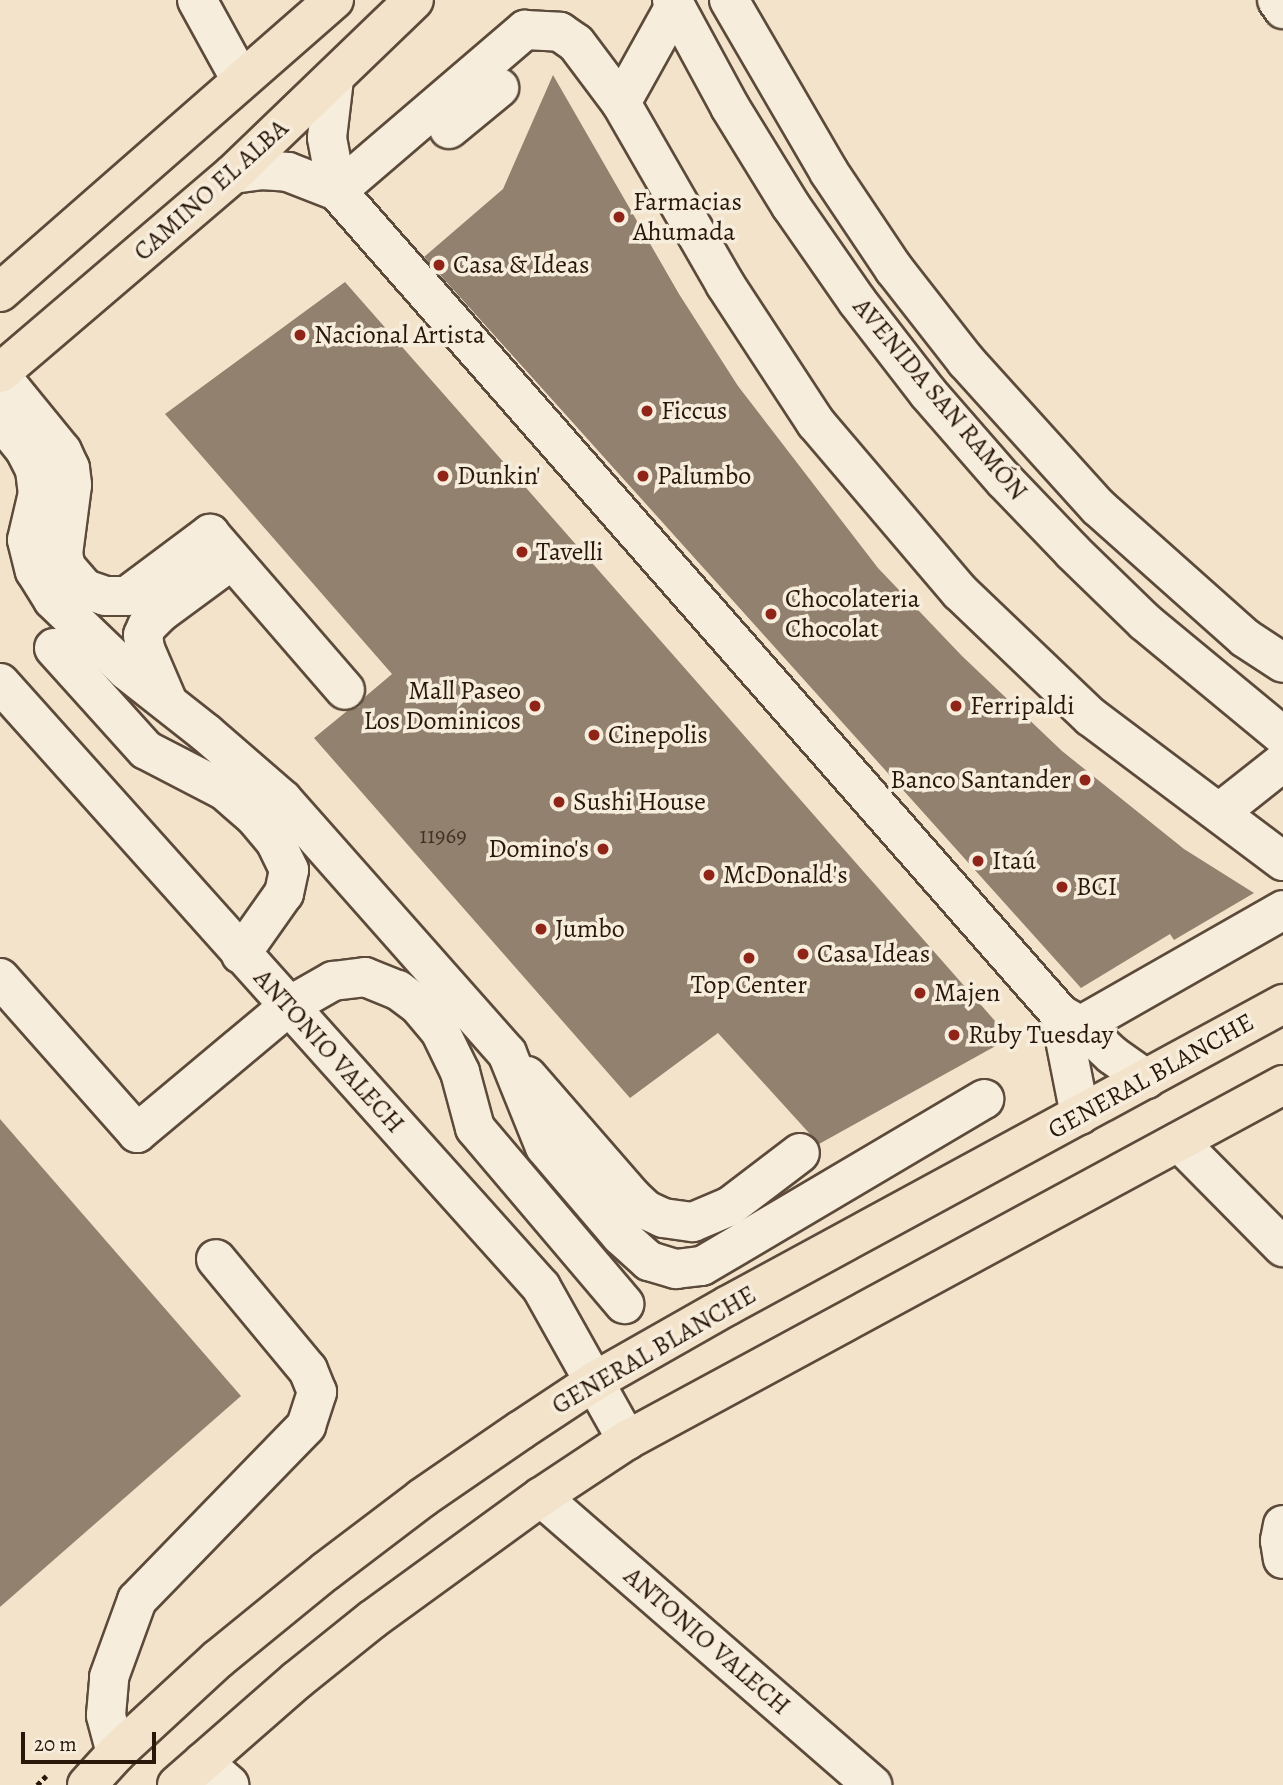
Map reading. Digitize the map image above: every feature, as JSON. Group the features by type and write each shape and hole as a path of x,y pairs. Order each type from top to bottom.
{"main road":[{"path":"0,292 334,0"},
{"name":"CAMINO EL ALBA","path":"0,374 233,174 414,0"},
{"name":"GENERAL BLANCHE","path":"87,1785 111,1769 218,1659 326,1570 422,1498 595,1381 727,1306 1283,1004"},
{"path":"203,1777 373,1619 541,1497 627,1440 1283,1086"}],"street":[{"path":"197,0 241,80"},
{"name":"AVENIDA SAN RAMÓN","path":"729,0 829,172 894,269 966,361 1098,507 1245,638 1283,663"},
{"path":"1277,0 1283,9"},
{"path":"621,103 673,3"},
{"name":"AVENIDA SAN RAMÓN","path":"673,3 730,107 791,206 857,301 928,393 1004,480 1145,622 1283,736"},
{"path":"345,200 525,30 560,32 576,43 621,103 725,284 816,423 960,593 1091,717 1283,861"},
{"path":"334,79 327,138 345,200"},
{"path":"345,200 499,88"},
{"path":"233,174 261,170 288,172 313,179 345,200 1068,1025 1146,1079"},
{"path":"0,374 62,451 70,468 72,485 63,554 66,567 85,589 105,596 127,596 210,534 345,690"},
{"path":"0,419 25,450 35,470 38,493 27,540 35,571 53,600 126,670 168,704 236,780 254,816 275,841 289,870 284,893 242,954"},
{"path":"168,704 145,649 143,635 147,626 232,560"},
{"path":"54,648 146,750 236,780 283,800 431,995 507,1053 646,1210 663,1218 694,1222 729,1208 800,1153"},
{"name":"ANTONIO VALECH","path":"0,683 541,1287 627,1440"},
{"path":"1220,812 1283,762"},
{"path":"1068,1025 1283,910"},
{"path":"1068,1025 1190,939"},
{"path":"0,978 137,1133 289,1006 333,981 365,977 398,990 431,995"},
{"path":"431,995 440,1031 460,1072 475,1128 625,1304"},
{"path":"1068,1025 1080,1115"},
{"path":"507,1053 545,1147 621,1236 649,1261 677,1269 702,1266 984,1099"},
{"path":"1179,1142 1283,1247"},
{"path":"761,1185 785,1217"},
{"path":"111,1769 106,1715 109,1677 137,1600 306,1426 317,1392 308,1370 216,1259"},
{"path":"702,1266 727,1306"},
{"name":"ANTONIO VALECH","path":"541,1497 872,1785"},
{"path":"1283,1525 1280,1541 1283,1559"}],"building":[{"path":"553,75 679,294 738,386 878,568 962,656 1062,751 1184,849 1254,893 1174,940 1170,934 1081,988 424,257 503,189"},
{"name":"Mall Paseo Los Dominicos","path":"345,282 1010,1038 819,1144 718,1033 630,1098 314,738 347,711 359,707 366,696 392,674 165,414"},
{"path":"0,1119 241,1396 0,1607"}],"place":[{"name":"Farmacias Ahumada","path":"619,217"},
{"name":"Casa & Ideas","path":"439,265"},
{"name":"Nacional Artista","path":"300,335"},
{"name":"Ficcus","path":"647,411"},
{"name":"Dunkin'","path":"443,476"},
{"name":"Palumbo","path":"643,476"},
{"name":"Tavelli","path":"522,552"},
{"name":"Chocolateria Chocolat","path":"771,614"},
{"name":"Mall Paseo Los Dominicos","path":"535,706"},
{"name":"Ferripaldi","path":"956,706"},
{"name":"Cinepolis","path":"594,735"},
{"name":"Banco Santander","path":"1085,780"},
{"name":"Sushi House","path":"559,802"},
{"name":"Domino's","path":"603,849"},
{"name":"Itaú","path":"978,861"},
{"name":"McDonald's","path":"709,875"},
{"name":"BCI","path":"1062,887"},
{"name":"Jumbo","path":"541,929"},
{"name":"Casa Ideas","path":"803,954"},
{"name":"Top Center","path":"749,958"},
{"name":"Majen","path":"920,993"},
{"name":"Ruby Tuesday","path":"954,1035"}]}
